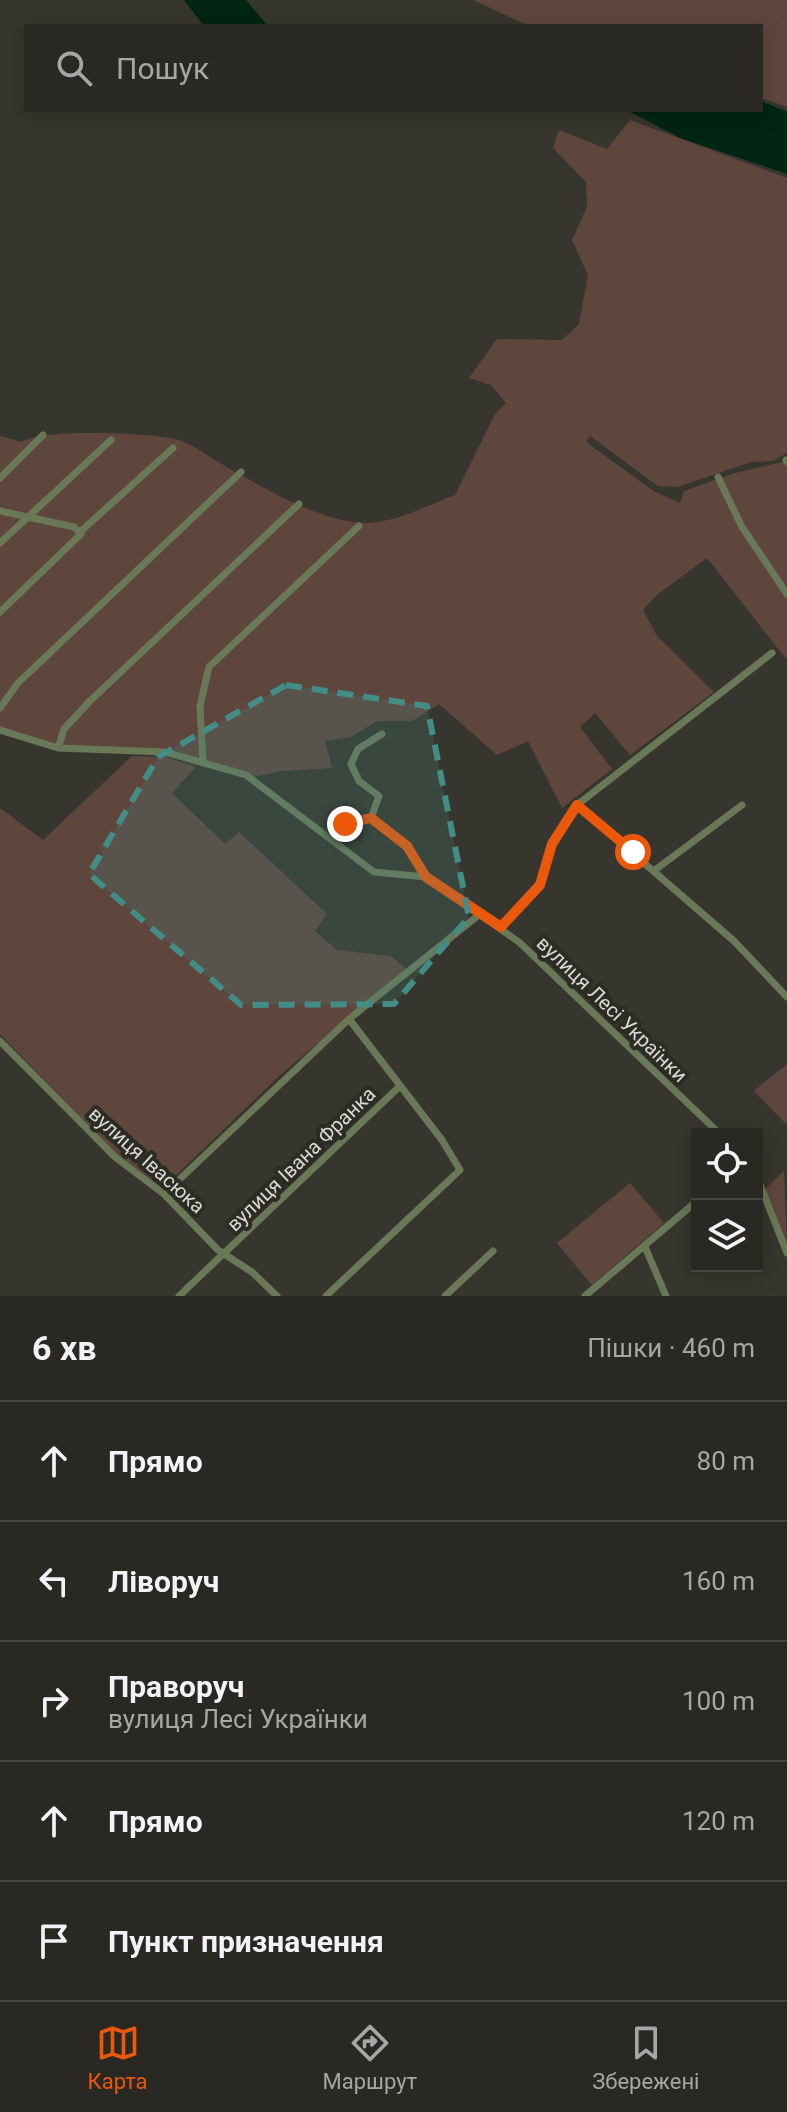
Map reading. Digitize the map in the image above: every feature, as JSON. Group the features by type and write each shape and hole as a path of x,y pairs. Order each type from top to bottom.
{"street":[{"path":"0,478 43,435"},
{"path":"0,543 111,440"},
{"path":"0,612 74,543 80,532 173,448"},
{"path":"0,708 18,683 241,472"},
{"path":"718,477 742,527 787,594"},
{"path":"58,748 64,729 91,700 299,504"},
{"path":"0,511 74,527 80,532"},
{"path":"203,762 200,706 209,667 359,526"},
{"path":"501,927 540,885 552,844 577,805 772,653"},
{"name":"вулиця Лесі Українки","path":"0,730 58,748 165,752 252,779 374,872 426,877 501,927 540,960 714,1128"},
{"path":"371,818 379,796 359,781 351,764 358,749 382,734"},
{"path":"577,805 734,941 787,997"},
{"path":"655,870 742,805"},
{"path":"333,841 345,824 371,818"},
{"path":"371,818 407,846 426,877"},
{"path":"164,1194 349,1019 480,914"},
{"path":"326,1296 460,1170 442,1140 349,1019"},
{"name":"вулиця Івасюка","path":"0,1041 115,1157 164,1194 225,1254 252,1272 277,1296"},
{"name":"вулиця Івана Франка","path":"179,1296 399,1087"},
{"path":"763,1192 787,1253"},
{"path":"585,1296 691,1206"},
{"path":"645,1247 666,1296"},
{"path":"445,1296 493,1251"}],"highlighted area":[{"path":"286,685 427,706 469,917 394,1004 241,1005 89,874 158,757"}],"shaded area":[{"path":"184,0 246,0 266,24 202,24"},
{"path":"473,0 787,0 787,107 763,99 763,24 525,24"},
{"path":"763,102 787,112 787,174 680,138 631,112 763,112"},
{"path":"630,120 787,178 787,453 773,461 751,462 677,487 658,486 590,436 586,442 655,492 680,503 684,491 735,473 787,461 787,660 707,558 658,594 643,610 657,636 714,692 630,755 595,713 580,727 612,769 562,808 528,741 497,755 439,704 412,721 377,721 351,737 325,741 332,768 281,771 254,777 173,753 49,744 0,729 0,436 22,442 74,433 179,440 287,500 325,515 362,523 398,517 455,495 495,414 506,403 491,385 469,378 497,339 562,340 579,324 588,275 572,240 587,207 586,182 553,148 559,130 607,149"},
{"path":"132,756 166,757 196,767 172,793 225,844 239,832 327,914 315,931 337,950 391,956 406,969 279,1076 163,1188 117,1155 0,1034 0,808 43,840"},
{"path":"787,1064 787,1125 754,1091"},
{"path":"784,1171 787,1246 765,1189"},
{"path":"630,1183 664,1223 592,1285 557,1243"}],"route":[{"path":"345,824 363,818 378,822 407,846 426,877 501,927 540,885 552,844 577,805 633,852"}]}
